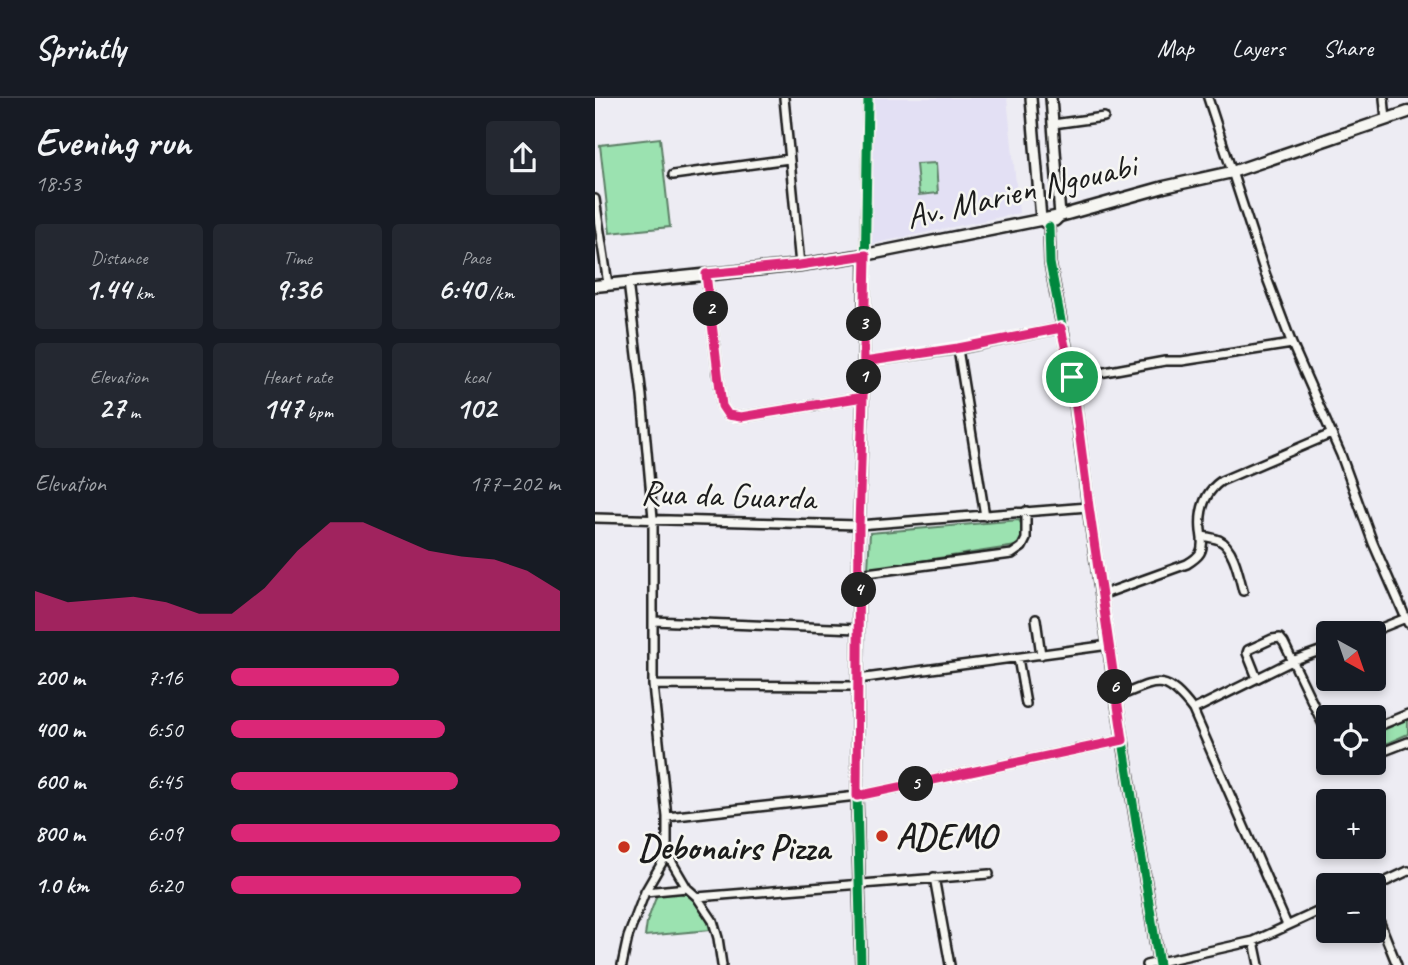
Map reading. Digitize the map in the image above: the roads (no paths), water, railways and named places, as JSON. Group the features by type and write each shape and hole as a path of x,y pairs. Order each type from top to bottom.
{"main road":[{"name":"Av. Marien Ngouabi","path":"595,286 800,265 866,255 1059,216 1164,187 1232,172 1408,112"}],"street":[{"path":"784,98 800,265"},
{"path":"862,965 857,796 858,629 868,98"},
{"path":"1031,98 1041,219 1049,227 1050,263 1072,377 1101,595 1159,964"},
{"path":"1049,227 1059,216 1051,98"},
{"path":"1208,98 1265,273 1292,344 1407,621 1386,628"},
{"path":"1384,98 1387,120"},
{"path":"1053,124 1104,117"},
{"path":"673,175 789,159"},
{"path":"595,198 608,284"},
{"path":"706,274 722,406 728,415 741,417 863,397"},
{"path":"622,965 628,937 645,892 667,855 667,817 653,685 653,518 628,282"},
{"path":"864,362 958,348 1061,328"},
{"path":"1072,377 1292,344"},
{"path":"958,348 985,516"},
{"path":"1101,595 1195,559 1203,545 1201,515 1206,497 1221,481 1331,434"},
{"name":"Rua da Guarda","path":"595,517 859,526 1089,507"},
{"path":"859,575 1012,554 1023,547 1026,539 1026,511"},
{"path":"1202,536 1224,543 1234,558 1243,591"},
{"path":"1036,619 1041,654"},
{"path":"653,621 858,629"},
{"path":"1258,678 1248,650 1272,639 1282,640 1316,711"},
{"path":"653,685 858,683 1109,645"},
{"path":"1193,710 1316,653"},
{"path":"1018,658 1026,704"},
{"path":"1117,697 1159,683 1174,688 1193,710 1287,925"},
{"path":"1386,723 1408,714"},
{"path":"667,817 857,796 1123,740"},
{"path":"1386,750 1408,742"},
{"path":"667,855 687,888 697,897 713,921 722,965"},
{"path":"1386,881 1408,871"},
{"path":"697,897 989,874"},
{"path":"934,877 950,965"},
{"path":"645,892 687,888"},
{"path":"1146,965 1254,941 1316,912"},
{"path":"1386,938 1397,965"},
{"path":"1254,941 1259,965"}],"place":[{"name":"ADEMO","path":"882,836"},
{"name":"Debonairs Pizza","path":"624,847"}]}
